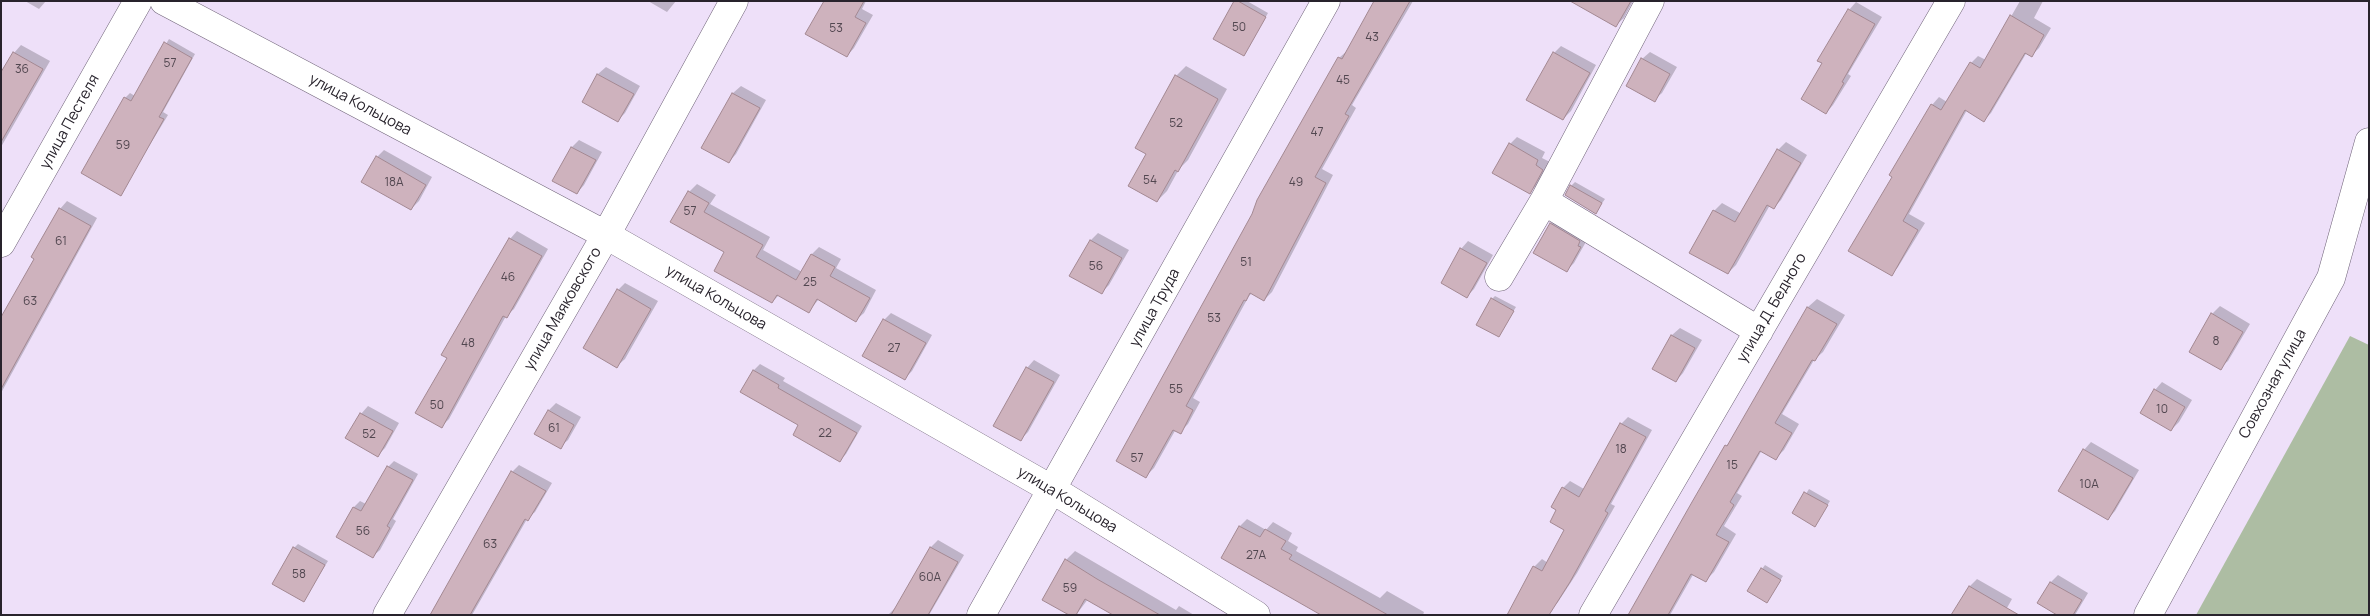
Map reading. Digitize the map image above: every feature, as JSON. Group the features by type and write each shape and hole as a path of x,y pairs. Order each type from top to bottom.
{"street":[{"name":"улица Пестеля","path":"1,243 138,1"},
{"name":"улица Кольцова","path":"164,1 606,235 1053,490 1256,615"},
{"name":"улица Маяковского","path":"387,615 606,235 734,1"},
{"name":"улица Труда","path":"981,615 1053,490 1326,1"},
{"path":"1499,277 1544,201 1650,1"},
{"name":"улица Д. Бедного","path":"1593,615 1952,1"},
{"name":"Совхозная улица","path":"2148,615 2332,278 2369,142"},
{"path":"1544,201 1759,330"}],"green space":[{"path":"2350,336 2369,345 2369,615 2196,615"}],"building":[{"path":"824,1 864,1 855,17 866,23 847,57 805,34"},
{"path":"1234,1 1238,1 1266,17 1244,56 1213,39"},
{"path":"1374,1 1410,1 1345,114 1349,116 1315,177 1326,183 1264,301 1250,293 1246,301 1244,300 1186,406 1193,410 1181,434 1173,430 1146,478 1116,461 1252,214 1257,200 1338,57 1342,59"},
{"path":"1570,1 1631,1 1616,27"},
{"path":"1848,9 1875,24 1826,114 1801,99 1822,63 1817,61"},
{"path":"2010,15 2044,35 2032,57 2025,53 1984,122 1965,110 1903,221 1918,230 1892,276 1848,251 1892,177 1889,175 1931,104 1941,110 1970,62 1980,68"},
{"path":"164,42 192,58 159,117 164,119 121,196 81,173 124,97 131,101"},
{"path":"13,52 43,69 1,142 1,72"},
{"path":"1553,52 1590,73 1563,120 1526,100"},
{"path":"1641,58 1670,74 1655,102 1626,86"},
{"path":"597,74 634,94 618,122 582,102"},
{"path":"1175,75 1218,99 1178,172 1175,170 1157,202 1128,186 1146,154 1135,148"},
{"path":"732,93 760,108 729,163 701,148"},
{"path":"1509,143 1538,160 1536,165 1543,170 1530,194 1492,173"},
{"path":"571,147 596,160 577,194 552,181"},
{"path":"1777,149 1801,163 1774,209 1767,205 1728,274 1689,253 1713,210 1735,222"},
{"path":"376,156 426,185 411,210 361,182"},
{"path":"1570,185 1602,203 1596,214 1565,195"},
{"path":"688,191 709,203 704,212 763,245 756,257 796,280 811,254 835,267 830,276 870,298 856,322 817,299 809,313 777,295 772,303 714,271 724,252 670,222"},
{"path":"59,208 91,226 1,389 1,317 34,259 31,257"},
{"path":"1550,223 1580,241 1578,246 1581,247 1567,272 1533,253"},
{"path":"509,238 542,256 507,318 503,316 442,428 415,413 447,358 441,355"},
{"path":"1090,240 1122,258 1102,294 1069,276"},
{"path":"1460,248 1487,263 1467,298 1441,283"},
{"path":"617,289 651,309 617,368 583,348"},
{"path":"1491,298 1514,311 1499,337 1476,325"},
{"path":"1807,307 1837,324 1815,361 1812,360 1775,423 1792,433 1776,460 1760,451 1730,502 1734,505 1716,535 1729,542 1706,582 1691,574 1668,615 1628,615 1725,445 1727,446"},
{"path":"2211,313 2243,332 2221,370 2189,352"},
{"path":"883,319 926,343 905,380 862,356"},
{"path":"1671,335 1695,348 1676,382 1652,369"},
{"path":"1026,367 1054,382 1021,441 993,426"},
{"path":"753,370 779,385 778,388 857,433 840,462 793,435 798,425 740,392"},
{"path":"2154,389 2185,407 2171,431 2140,413"},
{"path":"548,410 574,425 561,449 534,434"},
{"path":"360,413 393,431 378,457 345,438"},
{"path":"1620,423 1646,437 1605,511 1608,513 1570,582 1549,615 1507,615 1533,566 1542,571 1564,530 1550,522 1556,510 1551,507 1562,487 1579,497"},
{"path":"2083,449 2133,478 2108,520 2058,491"},
{"path":"387,466 413,480 387,526 390,528 373,558 336,537 353,507 361,511"},
{"path":"511,471 546,491 528,521 525,519 470,615 430,615"},
{"path":"1804,492 1828,505 1815,527 1792,513"},
{"path":"1239,526 1260,537 1265,529 1286,541 1281,549 1292,555 1289,559 1388,615 1321,615 1221,558"},
{"path":"293,547 325,565 304,602 272,584"},
{"path":"930,547 958,562 928,615 891,615"},
{"path":"1065,559 1160,615 1113,615 1085,599 1076,615 1069,615 1042,600"},
{"path":"1761,568 1781,580 1767,603 1747,591"},
{"path":"2050,582 2082,600 2073,615 2057,615 2037,603"},
{"path":"1969,586 2019,615 1951,615"}]}
